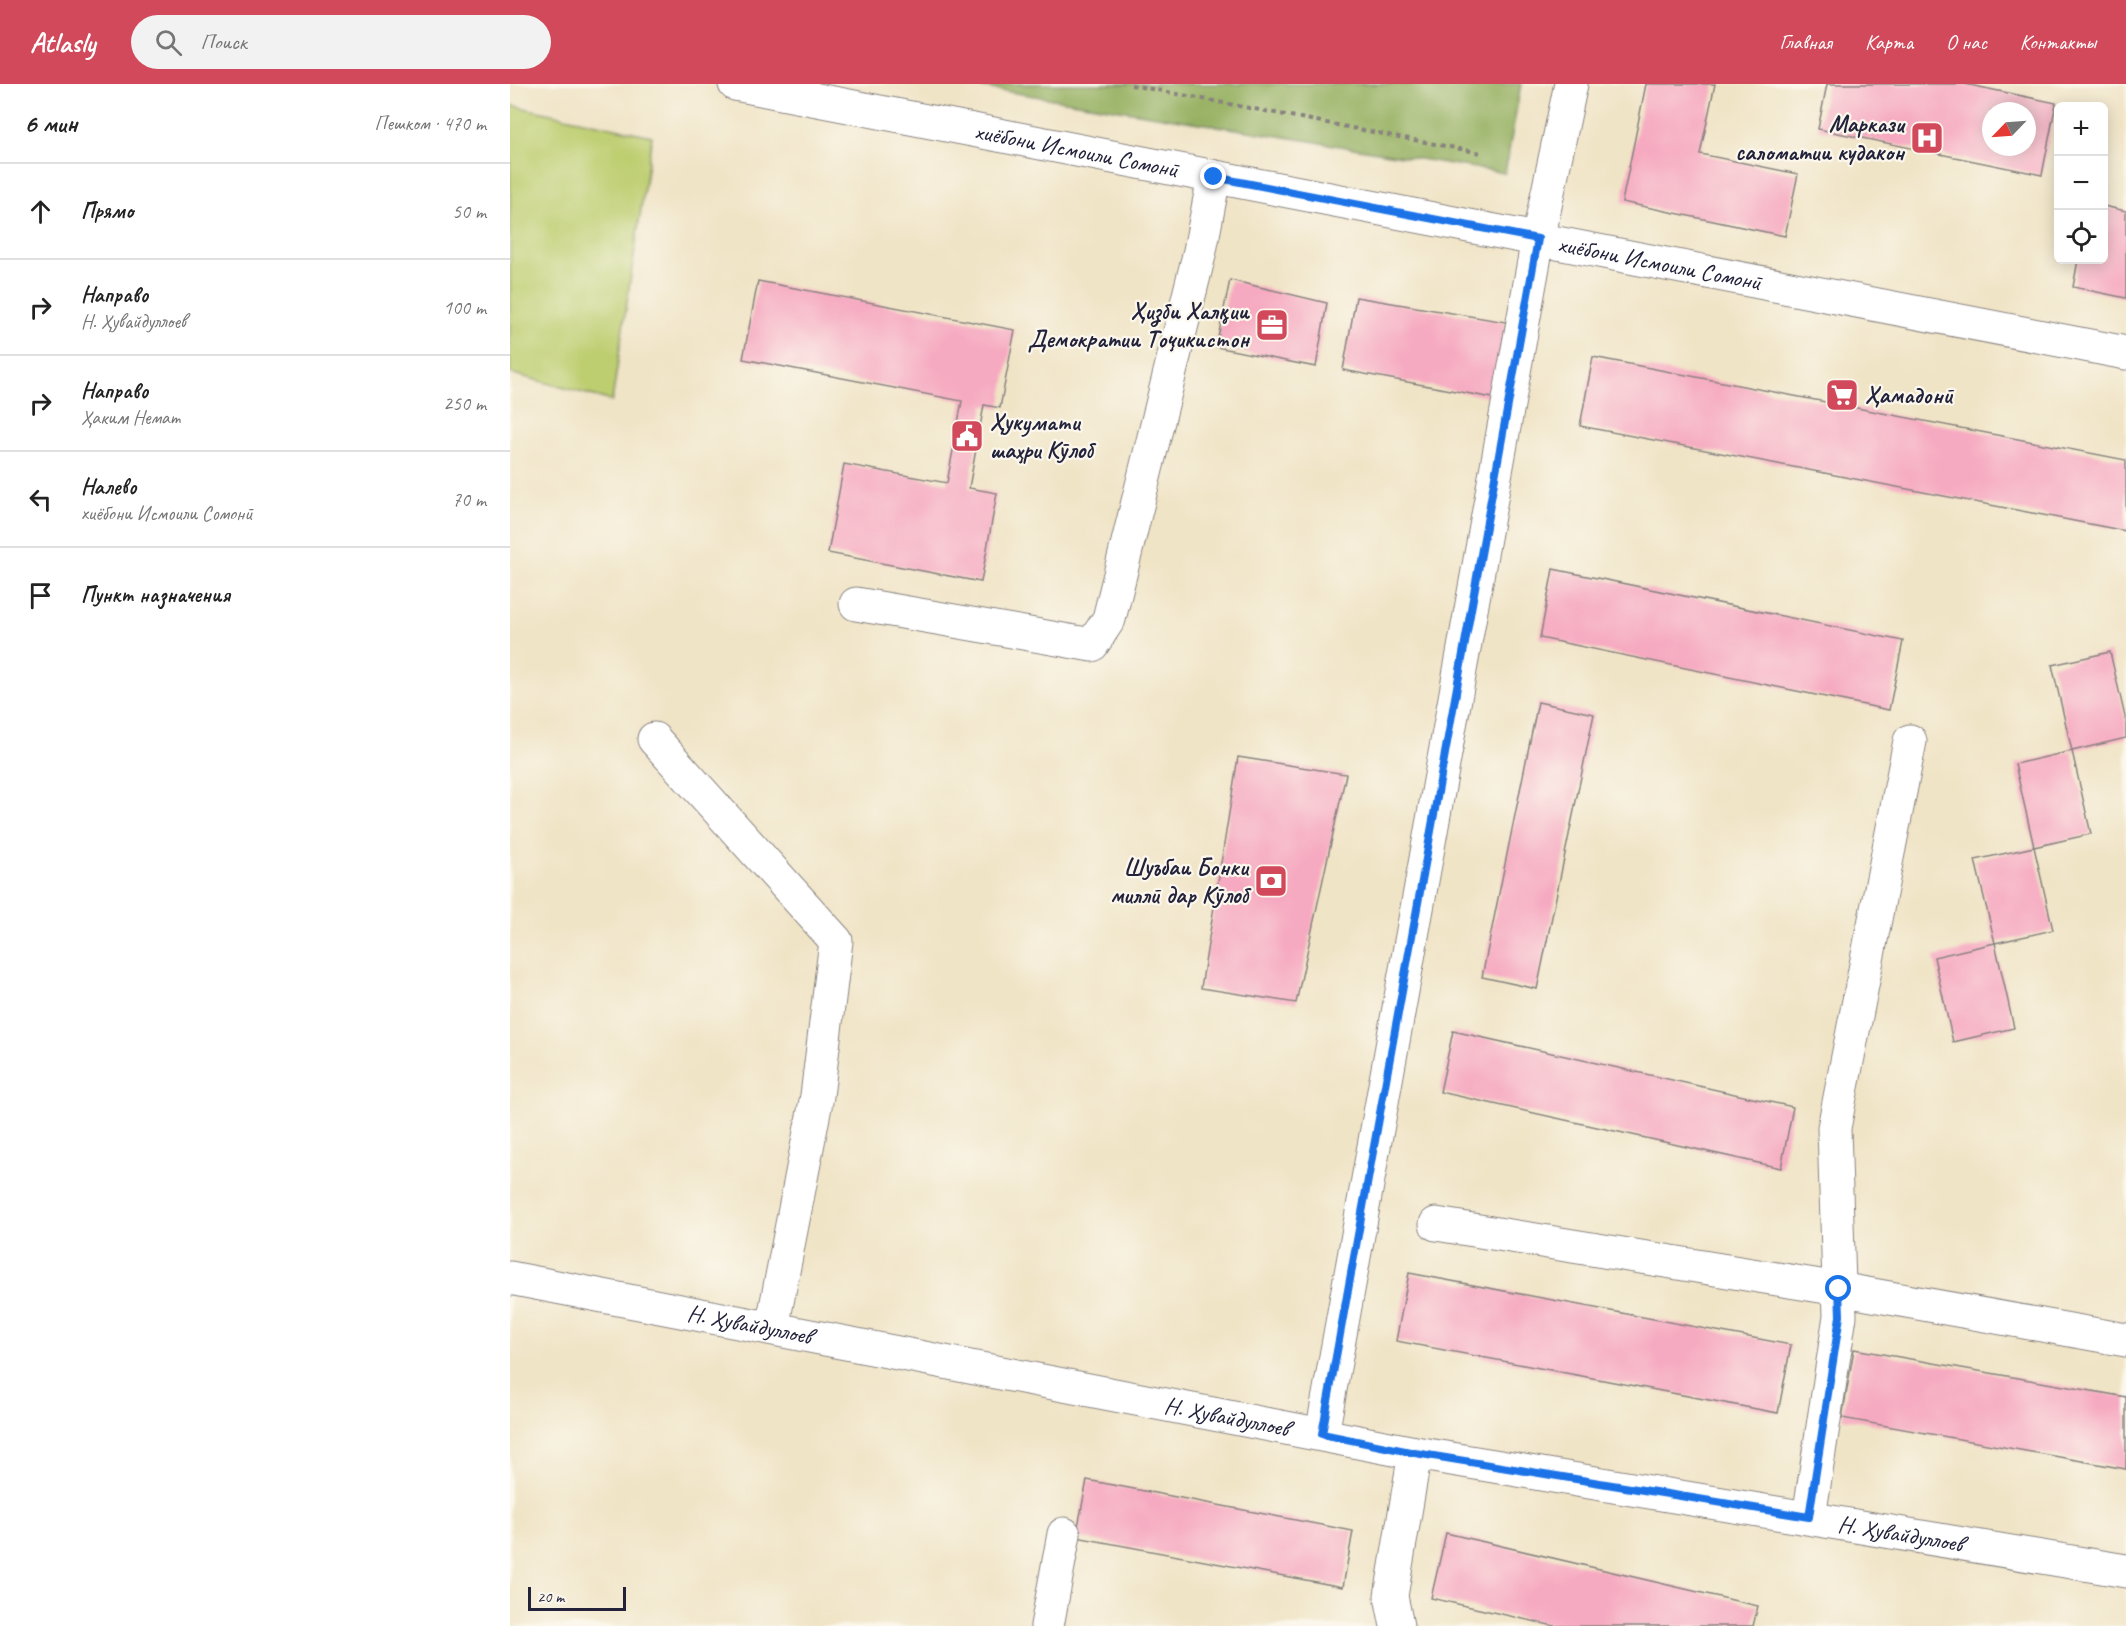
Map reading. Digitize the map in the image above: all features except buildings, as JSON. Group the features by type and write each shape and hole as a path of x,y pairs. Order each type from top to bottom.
{"street":[{"name":"хиёбони Исмоили Сомонӣ","path":"735,84 2126,353"},
{"path":"1322,1434 1538,239 1570,84"},
{"path":"856,604 1092,645 1109,619 1200,251 1214,177"},
{"path":"654,739 836,941 817,1096 772,1328"},
{"path":"1809,1517 1840,1316 1834,1128 1910,741"},
{"path":"1436,1224 1839,1289 2126,1340"},
{"name":"Н. Ҳувайдуллоев","path":"510,1278 1415,1453 2126,1571"},
{"path":"1397,1626 1391,1596 1415,1453"},
{"path":"1047,1626 1064,1534"}],"path":[{"path":"1130,84 1481,153"}],"green space":[{"path":"961,84 1521,84 1505,173"},
{"path":"510,105 652,136 612,401 510,373"}],"place":[{"name":"Маркази саломатии кудакон","path":"1927,138"},
{"name":"Ҳизби Халқии Демократии Тоҷикистон","path":"1272,325"},
{"name":"Ҳамадонӣ","path":"1842,395"},
{"name":"Ҳукумати шаҳри Кӯлоб","path":"967,436"},
{"name":"Шуъбаи Бонки миллӣ дар Кӯлоб","path":"1271,881"}],"route":[{"path":"1214,177 1538,239 1322,1434 1415,1453 1809,1517 1840,1316 1839,1289"}]}
